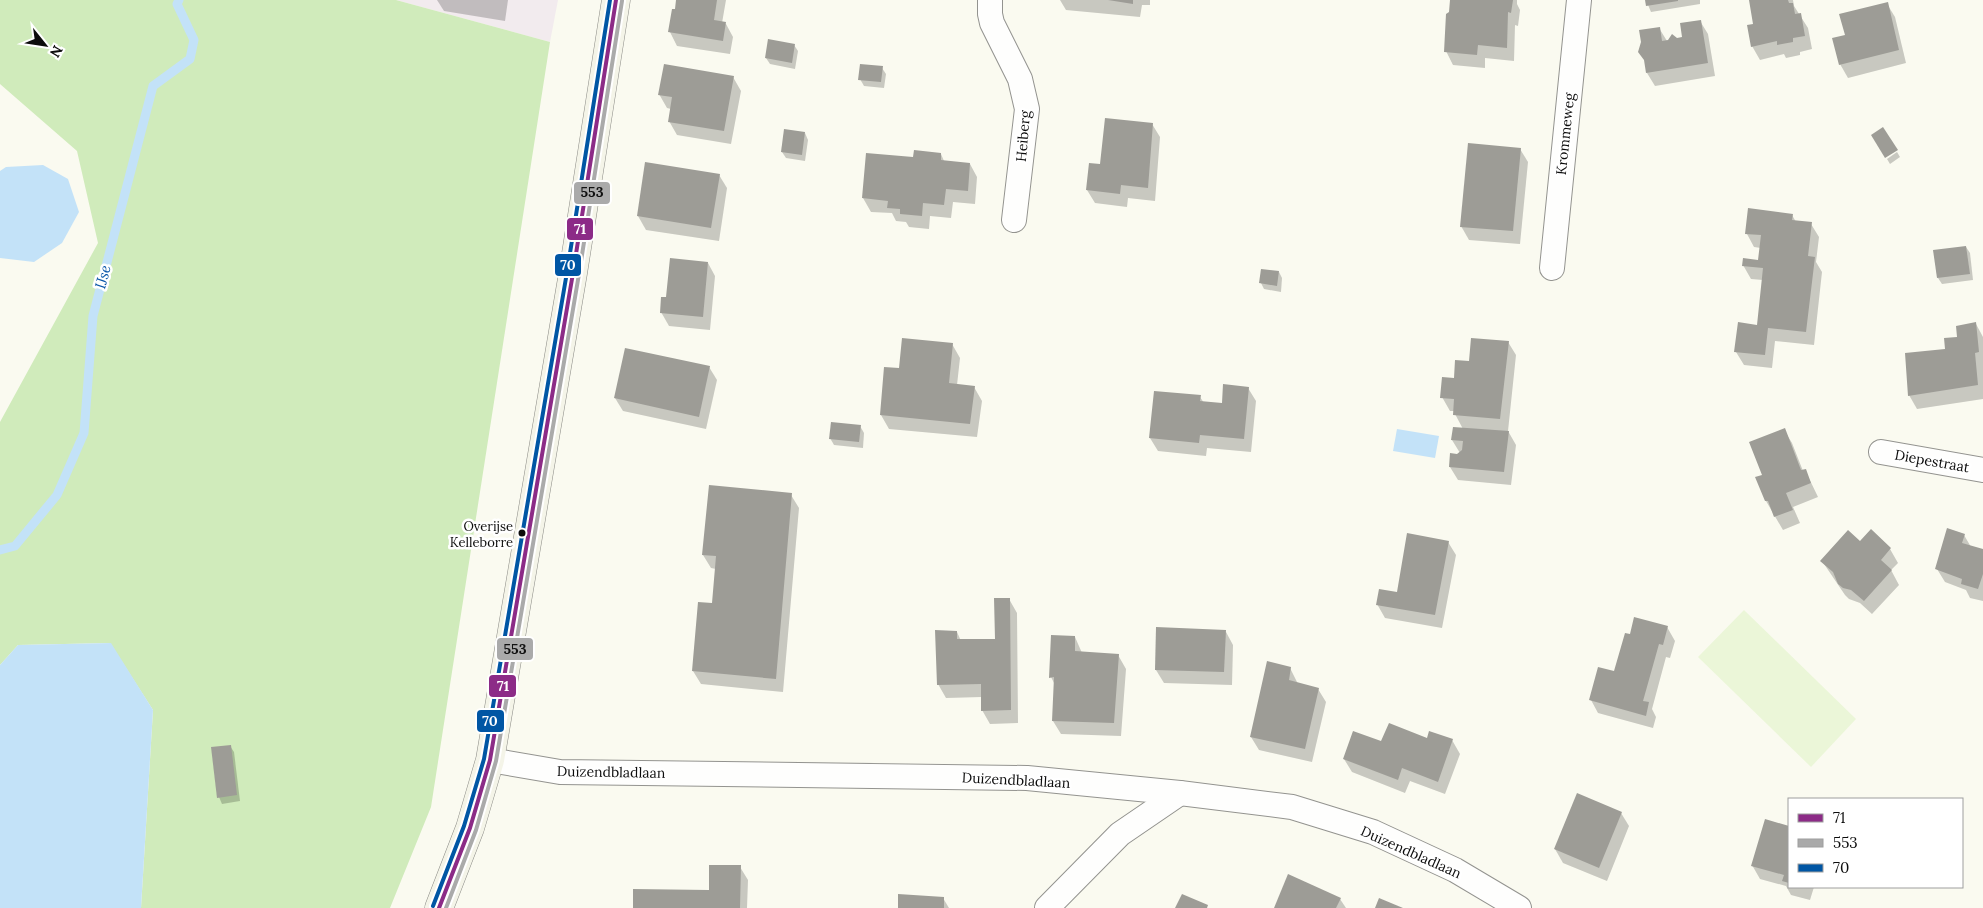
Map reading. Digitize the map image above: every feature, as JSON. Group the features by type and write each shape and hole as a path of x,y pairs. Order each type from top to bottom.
{"main road":[{"path":"439,908 470,828 490,760 574,263 616,0"}],"street":[{"name":"Heiberg","path":"990,0 992,23 1020,79 1027,109 1014,220"},
{"name":"Krommeweg","path":"1552,268 1579,0"},
{"name":"Diepestraat","path":"1881,452 1983,470"},
{"name":"Duizendbladlaan","path":"490,760 560,772 1027,778 1292,806 1374,832 1455,870 1519,908"},
{"path":"1047,908 1120,834 1180,793"}],"shaded area":[{"path":"396,0 558,0 550,42"}],"green space":[{"path":"0,0 396,0 550,42 431,807 390,908 141,908 153,710 110,643 18,645 0,665 0,422 98,243 77,151 0,84"},
{"path":"1744,610 1856,719 1811,767 1698,657"}],"water":[{"path":"43,165 68,179 79,212 62,243 34,262 0,258 0,171 6,167"},
{"path":"1397,429 1439,436 1435,458 1393,451"},
{"path":"111,643 153,710 141,908 0,908 0,665 18,645"}],"building":[{"path":"676,0 717,0 714,20 726,22 723,41 668,32 672,9 675,9"},
{"path":"1108,0 1133,0 1133,4"},
{"path":"1450,0 1513,0 1511,13 1508,12 1507,48 1478,45 1477,55 1444,52 1446,14 1449,12"},
{"path":"1645,0 1678,0 1678,1 1646,6"},
{"path":"1749,0 1788,0 1789,3 1793,3 1795,14 1801,13 1805,36 1793,38 1793,42 1777,45 1777,41 1751,47 1747,25 1753,24"},
{"path":"1888,2 1899,50 1839,65 1832,38 1845,35 1839,14"},
{"path":"1701,20 1708,63 1646,73 1644,60 1638,52 1641,42 1639,30 1660,27 1662,41 1668,40 1672,34 1677,38 1682,37 1680,23"},
{"path":"768,39 795,44 792,63 765,58"},
{"path":"664,64 734,76 724,131 668,122 672,97 658,95"},
{"path":"860,64 883,66 881,82 858,80"},
{"path":"1105,118 1153,123 1148,188 1121,185 1120,194 1086,190 1089,163 1100,164"},
{"path":"1883,127 1898,150 1885,158 1871,135"},
{"path":"784,129 805,132 802,155 781,152"},
{"path":"1468,143 1521,148 1513,231 1460,227"},
{"path":"914,150 941,153 941,160 970,163 968,191 946,189 944,205 923,203 922,216 900,214 900,209 887,208 888,201 862,198 866,153 913,157"},
{"path":"645,162 720,174 711,228 637,216"},
{"path":"1748,208 1793,214 1792,220 1812,222 1808,256 1815,257 1806,332 1768,328 1765,355 1734,352 1738,322 1757,325 1763,268 1742,266 1743,258 1758,260 1761,235 1745,234"},
{"path":"1966,246 1970,274 1937,278 1933,250"},
{"path":"670,258 708,262 703,317 660,313 661,297 666,297"},
{"path":"1261,269 1279,271 1277,286 1259,283"},
{"path":"1976,322 1979,352 1975,353 1978,385 1908,396 1905,353 1945,349 1944,338 1957,337 1956,326"},
{"path":"902,338 953,343 949,383 975,386 970,424 880,415 884,367 899,368"},
{"path":"1471,338 1509,341 1500,419 1453,415 1454,399 1440,398 1442,377 1454,378 1455,360 1469,361"},
{"path":"625,348 710,366 699,417 614,398"},
{"path":"1223,384 1249,387 1244,439 1200,435 1199,443 1149,438 1154,391 1201,395 1200,401 1222,403"},
{"path":"831,422 861,425 859,442 829,439"},
{"path":"1453,427 1509,431 1504,472 1449,467 1450,453 1457,454 1462,450 1463,441 1451,440"},
{"path":"1785,428 1801,470 1806,469 1811,483 1786,493 1793,510 1774,517 1755,477 1762,475 1749,442"},
{"path":"709,485 792,493 776,679 692,671 698,602 712,603 716,556 702,555"},
{"path":"1947,528 1965,534 1962,543 1983,549 1983,574 1978,589 1961,584 1962,579 1935,569"},
{"path":"1871,529 1891,548 1881,560 1892,570 1864,601 1851,590 1843,588 1838,584 1833,572 1820,561 1848,530 1860,541"},
{"path":"1407,533 1449,541 1435,615 1376,605 1379,589 1397,592"},
{"path":"994,598 1010,598 1011,710 981,711 981,684 937,685 935,630 957,631 957,639 995,639"},
{"path":"1634,617 1668,626 1663,645 1659,644 1643,701 1649,702 1646,716 1589,700 1598,667 1614,671 1625,633 1630,634"},
{"path":"1156,627 1226,630 1224,672 1155,670"},
{"path":"1051,635 1075,636 1075,651 1119,654 1114,723 1052,721 1054,677 1049,678"},
{"path":"1267,661 1291,667 1289,680 1319,688 1305,749 1250,737"},
{"path":"1389,723 1427,738 1429,731 1453,739 1438,782 1402,768 1398,780 1343,759 1353,731 1381,741"},
{"path":"231,745 237,795 217,798 211,747"},
{"path":"1577,793 1622,812 1599,868 1554,849"},
{"path":"1765,819 1788,826 1788,883 1782,881 1784,875 1751,866"},
{"path":"709,865 741,865 740,908 633,908 633,889 709,890"},
{"path":"1288,874 1341,898 1336,908 1274,908"},
{"path":"898,894 944,897 944,908 898,908"},
{"path":"1182,894 1208,905 1207,908 1175,908"},
{"path":"1379,898 1403,908 1375,908"}],"waterway":[{"name":"IJse","path":"0,550 15,546 57,495 84,433 93,316 153,86 190,59 194,40 177,4 179,0"}],"transit line":[{"name":"70","path":"433,906 464,826 484,759 567,272 610,0"},
{"name":"71","path":"439,908 470,828 490,760 573,273 616,0"},
{"name":"553","path":"446,908 476,830 496,761 579,274 622,1"}],"place":[{"name":"Overijse Kelleborre","path":"522,533"}]}
